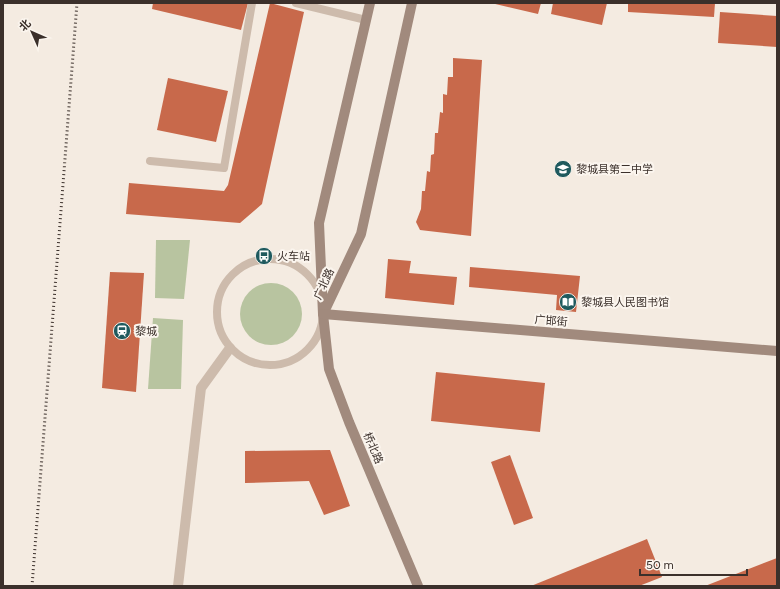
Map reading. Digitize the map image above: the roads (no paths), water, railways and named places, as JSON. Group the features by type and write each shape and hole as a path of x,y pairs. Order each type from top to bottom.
{"street":[{"name":"广北路","path":"323,314 319,223 370,3"},
{"name":"广北路","path":"323,314 361,234 412,3"},
{"name":"广邯街","path":"323,314 777,351"},
{"name":"桥北路","path":"323,314 329,369 349,422 418,586"},
{"path":"178,586 201,388 230,348"}],"lane":[{"path":"150,161 224,168 252,3"},
{"path":"296,3 366,20"},
{"path":"272,258 292,263 309,276 320,294 323,314 318,334 305,351 288,362 267,365 247,360 230,348 219,330 216,309 221,289 234,272 252,262 272,258"}],"railway":[{"path":"32,586 77,3"}],"place":[{"name":"黎城县第二中学","path":"563,169"},
{"name":"火车站","path":"264,256"},
{"name":"黎城县人民图书馆","path":"568,302"},
{"name":"黎城","path":"122,331"}]}
